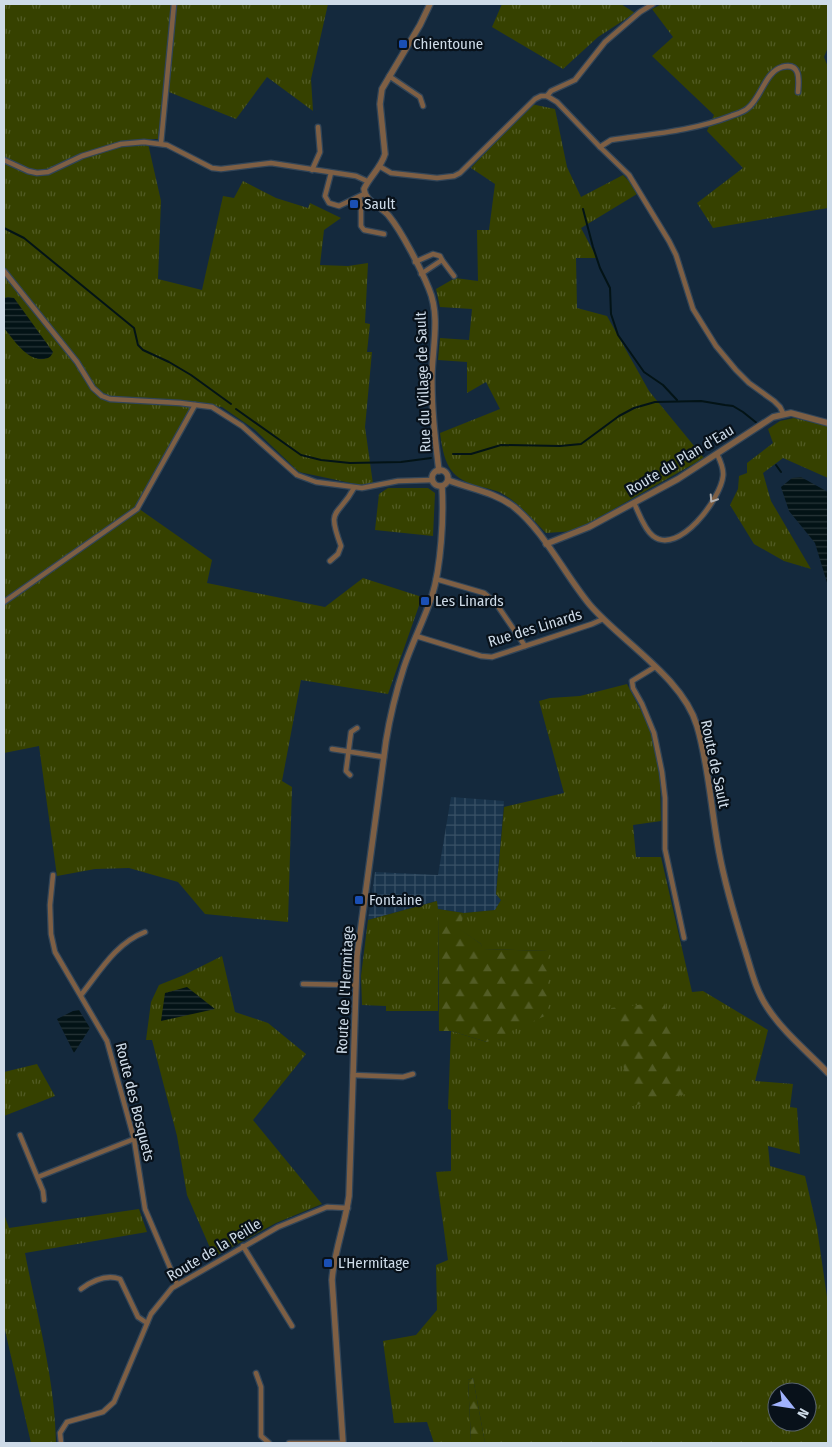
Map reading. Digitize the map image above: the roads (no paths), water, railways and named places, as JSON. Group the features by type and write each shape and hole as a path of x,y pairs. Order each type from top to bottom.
{"street":[{"path":"161,143 174,4"},
{"path":"384,234 364,230 361,226 361,203 364,189 367,181 379,166 385,154 380,104 382,89 420,25 430,4"},
{"path":"547,96 551,91 575,80 605,42 640,12 653,4"},
{"path":"600,147 611,140 696,128 748,109 770,77 782,67 792,67 796,70 798,74 798,92"},
{"path":"389,76 420,97 423,106"},
{"path":"379,166 391,173 437,178 454,176 460,173 535,99 547,96 567,111 635,183 672,248 694,309 716,346 736,370 774,401 783,413 791,413 828,423"},
{"path":"312,170 320,152 318,127"},
{"path":"4,160 37,173 48,172 82,156 121,144 161,143 179,150 212,168 221,169 271,163 356,176 367,181"},
{"path":"331,173 325,196 329,203 339,206 362,195"},
{"name":"Rue du Village de Sault","path":"362,195 388,214 430,290 435,316 436,342 432,372 433,412 439,471"},
{"path":"415,262 433,254 440,256 454,276"},
{"path":"421,274 442,260"},
{"path":"4,271 77,362 93,388 102,396 110,399 195,405 217,410 242,426 298,475 316,482 354,488 370,488 398,482 433,480"},
{"path":"4,602 137,509 195,405"},
{"name":"Route du Plan d'Eau","path":"546,544 581,531 678,479 773,417 783,413"},
{"path":"634,503 646,527 654,536 664,541 677,538 690,529 718,493 723,475 717,454"},
{"path":"439,471 446,473 448,480 442,486 437,486 433,480 433,475 439,471"},
{"name":"Route de Sault","path":"448,480 502,499 515,508 531,524 573,584 603,619 655,667 686,702 696,724 719,854 756,986 765,1005 776,1020 828,1073"},
{"name":"Route de l'Hermitage","path":"342,1443 332,1280 334,1262 348,1208 351,1177 356,956 392,708 404,667 436,579 439,560 442,486"},
{"path":"330,561 338,554 341,546 334,526 334,515 354,488"},
{"path":"436,579 484,593 490,597 525,646"},
{"name":"Rue des Linards","path":"416,636 486,657 492,657 603,619"},
{"path":"655,667 632,681 633,688 654,733 665,798 665,849 684,938"},
{"path":"350,775 346,771 351,732 357,728"},
{"path":"332,749 384,757"},
{"name":"Route des Bosquets","path":"53,875 50,905 52,944 61,964 107,1041 134,1139 146,1209 177,1284"},
{"path":"81,995 119,948 132,937 145,932"},
{"path":"303,984 355,985"},
{"path":"353,1075 403,1077 413,1074"},
{"path":"20,1135 38,1178 44,1200"},
{"path":"38,1178 134,1139"},
{"name":"Route de la Peille","path":"61,1443 60,1433 67,1422 103,1412 114,1402 147,1322 161,1300 177,1284 278,1227 327,1207 348,1208"},
{"path":"243,1246 292,1326"},
{"path":"81,1289 93,1280 111,1277 120,1279 138,1317 147,1322"},
{"path":"256,1374 261,1387 262,1436 269,1443"},
{"path":"289,1443 342,1443"}],"waterway":[{"path":"583,209 600,268 610,288 611,314 618,335 644,372 663,385 677,400"},
{"path":"4,228 24,238 134,328 138,345 143,350 191,375 231,404"},
{"path":"453,454 471,454 501,445 560,446 581,444 619,416 634,408 655,402 701,401 733,406 758,424"},
{"path":"236,409 301,455 321,460 350,463 401,462 431,458"},
{"path":"776,465 781,472"}],"place":[{"name":"Chientoune","path":"403,44"},
{"name":"Sault","path":"354,204"},
{"name":"Les Linards","path":"425,601"},
{"name":"Fontaine","path":"359,900"},
{"name":"L'Hermitage","path":"328,1263"}]}
